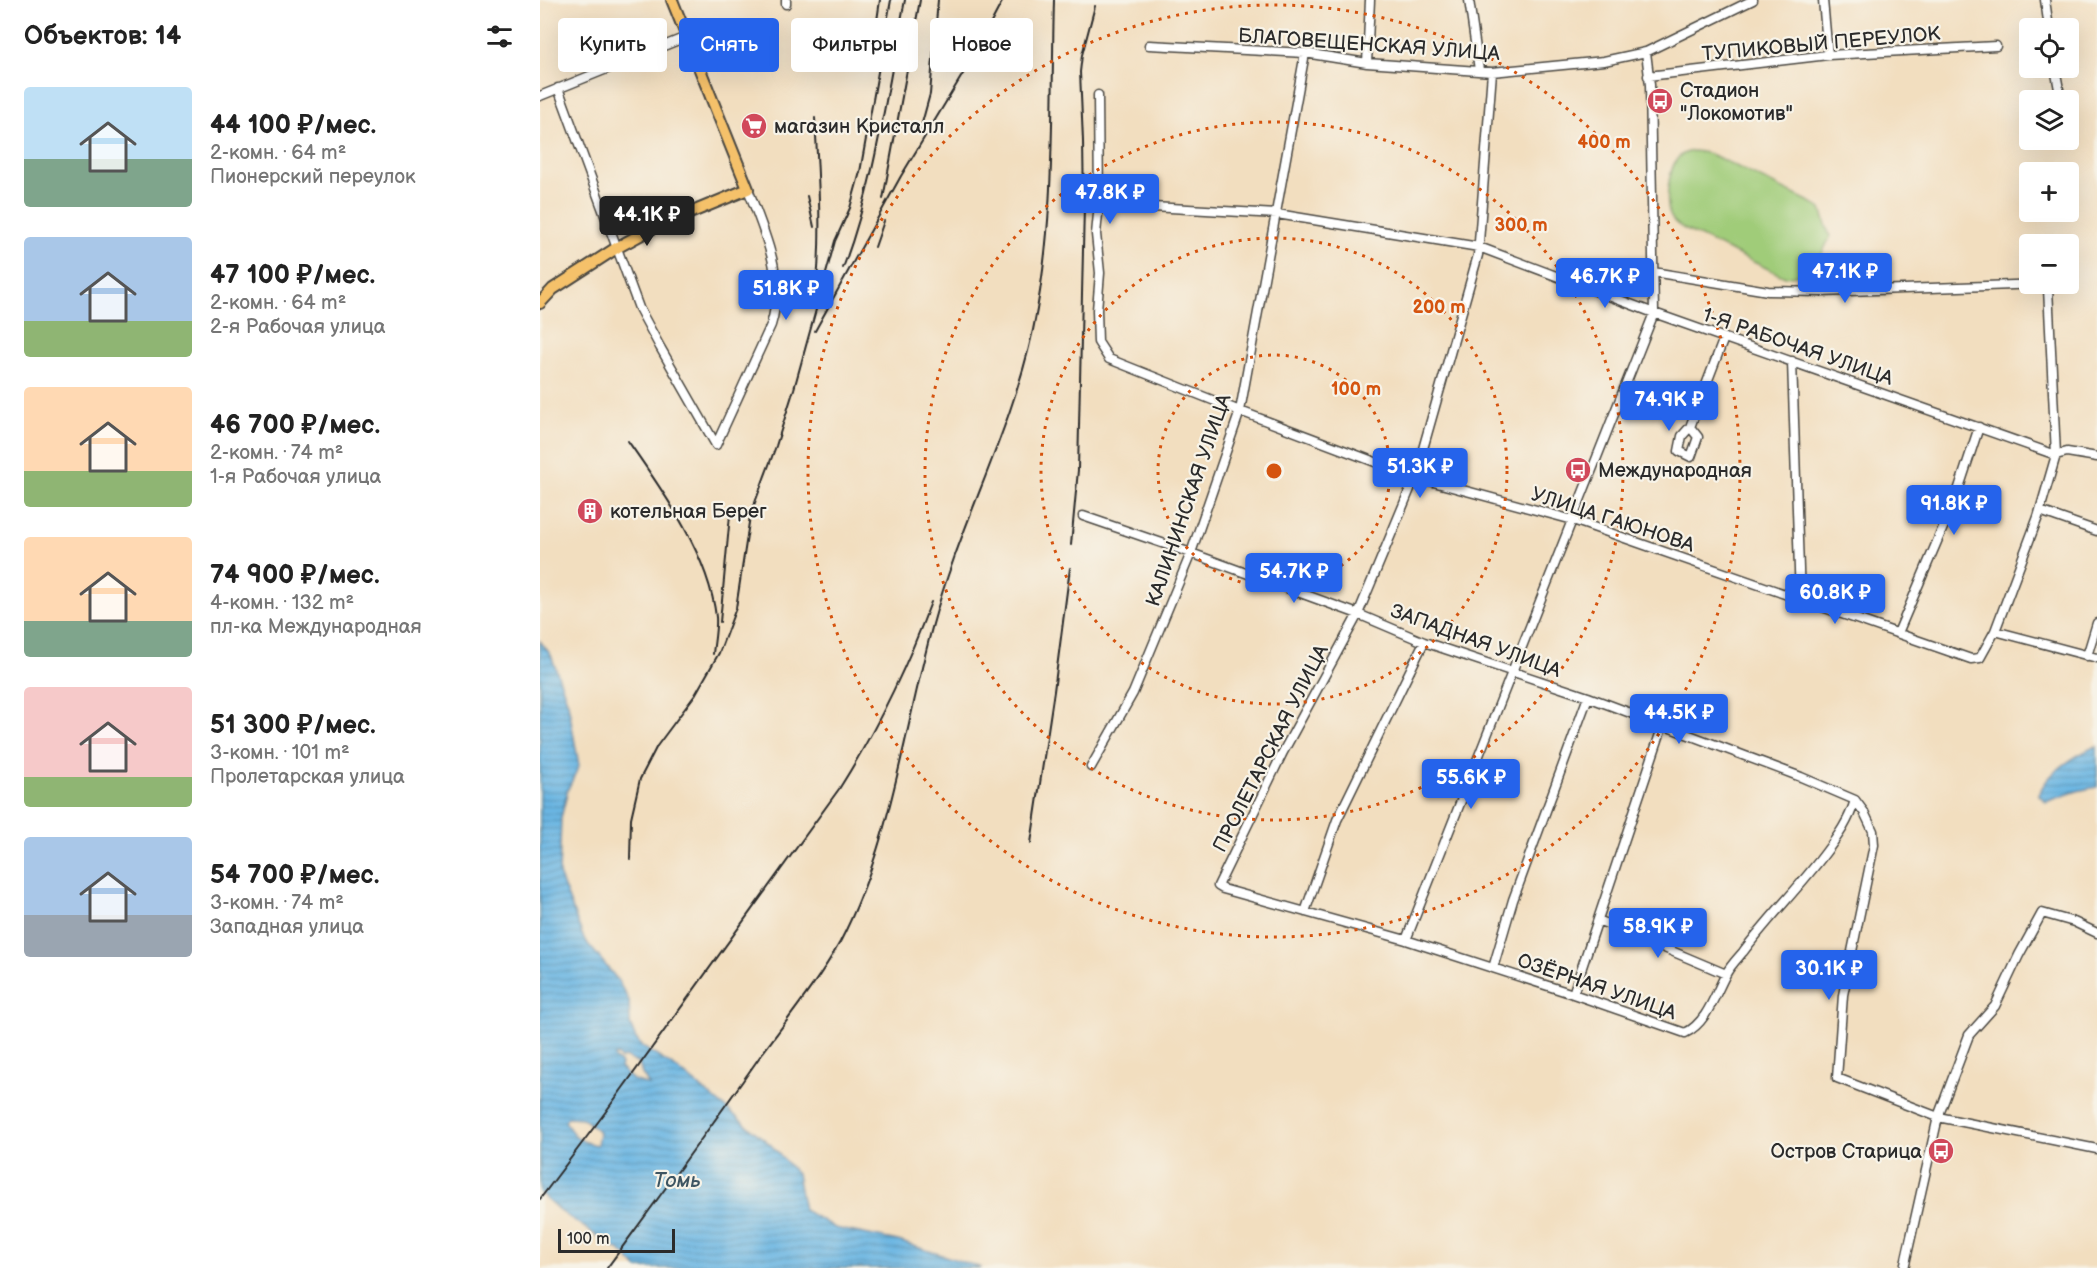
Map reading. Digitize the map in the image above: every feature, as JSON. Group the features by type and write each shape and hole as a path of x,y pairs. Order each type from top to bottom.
{"main road":[{"path":"672,0 679,18"},
{"path":"540,303 553,289 618,247 651,229 748,189 700,72"}],"street":[{"path":"1367,63 1370,0"},
{"path":"1469,0 1479,70"},
{"name":"БЛАГОВЕЩЕНСКАЯ УЛИЦА","path":"1149,45 1305,53 1367,63 1492,72 1604,61 1646,52 1753,0"},
{"path":"1823,0 1828,55"},
{"path":"2045,0 2048,18"},
{"path":"540,96 679,40"},
{"name":"ТУПИКОВЫЙ ПЕРЕУЛОК","path":"1648,76 1828,55 1996,46"},
{"path":"1406,940 1654,313 1646,52"},
{"name":"КАЛИНИНСКАЯ УЛИЦА","path":"1092,767 1133,693 1191,553 1240,411 1305,53"},
{"name":"ПРОЛЕТАРСКАЯ УЛИЦА","path":"1218,886 1283,752 1359,614 1415,477 1478,255 1492,72"},
{"path":"558,88 639,308 716,445 771,326 776,308 777,283 774,263 748,189"},
{"path":"1098,95 1099,204"},
{"name":"1-Я РАБОЧАЯ УЛИЦА","path":"1099,204 1277,214 1479,247 1654,313 2056,454 2067,452 2097,458"},
{"name":"УЛИЦА ГАЮНОВА","path":"1099,204 1096,234 1100,273 1097,310 1098,342 1110,359 1415,477 1573,520 1971,659 1980,658 1995,631"},
{"path":"1653,272 1768,291 1833,292 2044,284 2048,288 2056,454 2040,512 1995,631 2097,658"},
{"path":"1690,428 1724,338"},
{"path":"1792,362 1800,599"},
{"path":"1898,633 1956,497 1979,427"},
{"path":"2040,512 2097,531"},
{"name":"ЗАПАДНАЯ УЛИЦА","path":"1083,516 1359,614 1425,642 1588,697 1801,777 1855,800"},
{"path":"2086,656 2097,623"},
{"path":"1305,912 1337,820 1425,642"},
{"path":"1493,968 1513,900 1588,697"},
{"path":"1573,994 1663,725"},
{"path":"1855,800 1873,831 1875,845 1843,995 1837,1078 1938,1117 2097,1149"},
{"name":"ОЗЁРНАЯ УЛИЦА","path":"1218,886 1406,940 1573,994 1685,1034 1695,1029 1721,987 1726,974 1759,930 1795,891 1834,841 1851,815 1855,800"},
{"path":"1904,1268 1938,1117 1969,1035 1995,1006 2042,913 2074,922 2097,933"},
{"path":"1598,920 1726,974"}],"green space":[{"path":"1693,151 1715,156 1821,209 1830,237 1817,264 1806,273 1785,277 1675,223 1668,206 1668,187 1672,169 1680,156"}],"water":[{"name":"Томь","path":"540,641 551,655 568,703 579,766 568,789 561,818 559,874 584,939 617,979 629,1001 630,1024 641,1046 679,1070 770,1144 797,1174 804,1210 835,1228 898,1241 982,1268 637,1268 624,1254 560,1211 540,1193","holes":["617,1055 621,1059 625,1057 639,1064 649,1085 633,1080 620,1068 621,1064 614,1058","568,1117 583,1118 599,1132 597,1145 586,1142 574,1134 565,1121"]},
{"path":"2097,746 2097,787 2077,791 2046,802 2039,795 2042,787 2055,772 2071,759"}],"railway":[{"path":"877,18 880,0"},
{"path":"630,859 631,818 640,779 657,746 695,695 719,653 736,608 750,516 776,446 835,241 850,208 860,172 891,0"},
{"path":"843,268 872,170 905,0"},
{"path":"883,199 920,0"},
{"path":"919,134 930,94 938,0"},
{"path":"815,331 901,176 972,59 1003,0"},
{"path":"607,1268 822,971 840,942 872,866 895,786 923,664 944,587 1012,405 1033,330 1046,248 1049,207 1054,0"},
{"path":"1071,545 1078,470 1084,206 1080,72 1082,55 1095,6"},
{"path":"815,118 819,220 817,282"},
{"path":"807,196 814,227"},
{"path":"875,247 884,221"},
{"path":"628,441 683,524 704,570 712,594 716,617 713,654"},
{"path":"720,622 730,515"},
{"path":"1031,843 1070,568"},
{"path":"540,1199 839,789 890,698 931,602"}],"place":[{"name":"Стадион \"Локомотив\"","path":"1660,101"},
{"name":"магазин Кристалл","path":"754,126"},
{"name":"Международная","path":"1578,470"},
{"name":"котельная Берег","path":"590,511"},
{"name":"Остров Старица","path":"1941,1151"}]}
